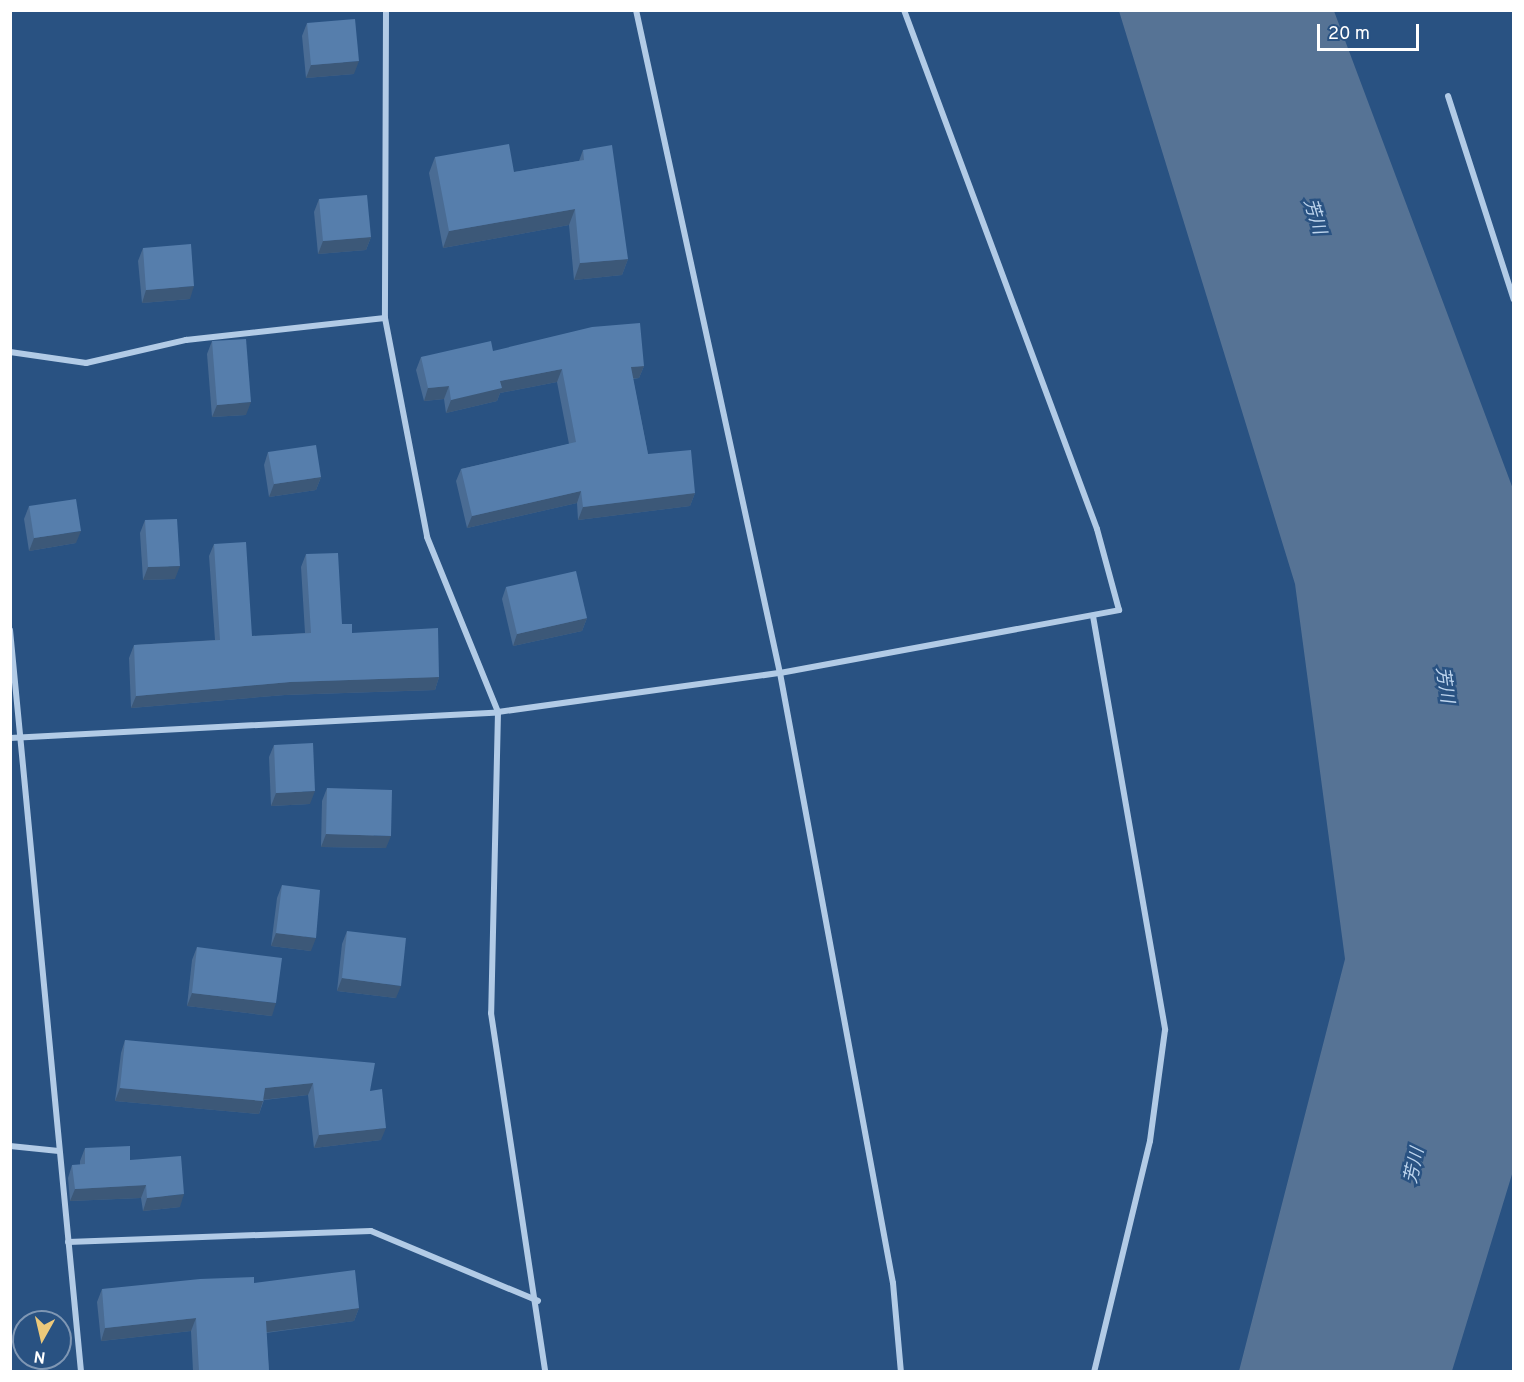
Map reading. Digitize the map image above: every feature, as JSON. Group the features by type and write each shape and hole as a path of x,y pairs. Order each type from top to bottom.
{"street":[{"path":"386,10 385,318 427,537 498,712 491,1013 538,1301 545,1371"},
{"path":"636,10 780,673 892,1283 901,1371"},
{"path":"10,738 498,712 780,673 1119,610 1097,529 904,10"},
{"path":"1448,96 1514,300"},
{"path":"10,352 86,363 186,340 385,318"},
{"path":"1093,616 1165,1030 1150,1142 1094,1371"},
{"path":"10,630 81,1371"},
{"path":"10,1146 59,1151"},
{"path":"68,1242 371,1231 538,1301"}],"water":[{"name":"芳川","path":"1119,11 1334,11 1513,489 1513,1171 1452,1371 1239,1371 1345,959 1295,584"}],"building":[{"path":"355,19 359,61 311,65 307,23"},
{"path":"509,144 514,172 584,160 583,150 612,145 628,259 580,263 575,209 449,231 435,157"},
{"path":"367,195 371,237 323,241 319,199"},
{"path":"191,244 194,286 146,290 143,248"},
{"path":"640,323 644,366 631,367 648,454 691,450 695,493 583,507 581,491 472,516 461,469 576,442 562,369 500,381 502,388 451,400 449,386 428,388 421,357 491,341 493,351 592,327"},
{"path":"246,339 251,402 217,405 212,341"},
{"path":"316,445 321,477 274,484 268,452"},
{"path":"76,499 81,531 34,538 29,506"},
{"path":"177,519 180,566 148,567 145,520"},
{"path":"246,542 252,636 311,633 306,554 338,553 342,624 352,624 352,633 438,628 439,677 290,682 136,696 134,645 220,640 214,544"},
{"path":"576,571 587,618 517,634 506,587"},
{"path":"313,743 315,791 276,793 274,745"},
{"path":"327,788 392,790 391,836 326,834"},
{"path":"282,885 320,890 316,938 276,933"},
{"path":"347,931 406,938 401,986 342,978"},
{"path":"197,947 282,958 276,1003 192,993"},
{"path":"125,1040 375,1063 370,1091 382,1089 386,1128 319,1135 313,1083 265,1088 263,1101 120,1088"},
{"path":"130,1146 130,1160 181,1156 184,1194 147,1198 146,1185 75,1189 72,1165 85,1164 85,1148"},
{"path":"355,1270 359,1308 266,1321 269,1371 199,1371 196,1318 105,1328 102,1289 200,1279 254,1277 254,1283"}]}
